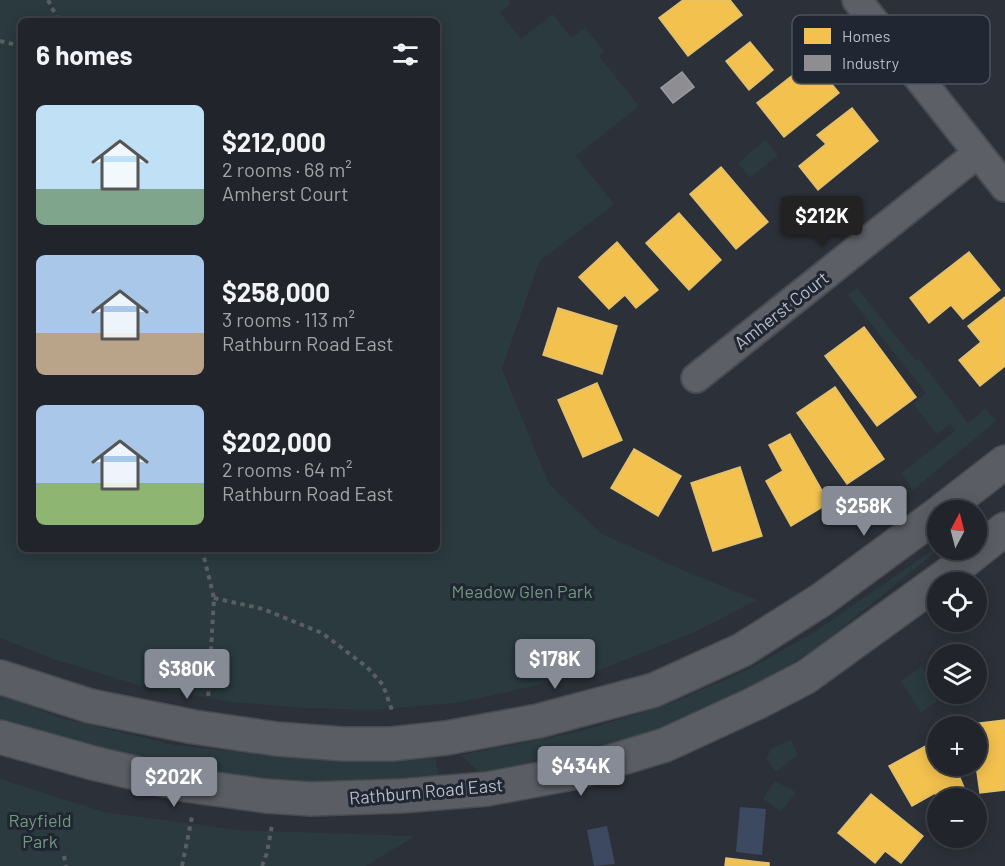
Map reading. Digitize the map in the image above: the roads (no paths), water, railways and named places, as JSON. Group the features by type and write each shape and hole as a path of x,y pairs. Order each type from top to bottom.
{"street":[{"path":"857,0 869,15"},
{"path":"923,84 1005,187"},
{"name":"Amherst Court","path":"696,378 978,153"},
{"path":"956,500 1005,462"},
{"path":"0,677 90,706 194,728 277,739 344,744 391,744 446,738 538,721 654,690 742,650 821,600 927,522"},
{"name":"Rathburn Road East","path":"0,737 93,763 186,785 270,810 311,799 488,789 573,773 665,744 756,703 806,677 947,575 1005,529"}],"water":[{"path":"740,807 766,809 762,855 736,852"},
{"path":"607,826 615,864 594,866 587,830"}],"park label":[{"name":"Meadow Glen Park","path":"522,591"},
{"name":"Rayfield Park","path":"40,830"}]}
